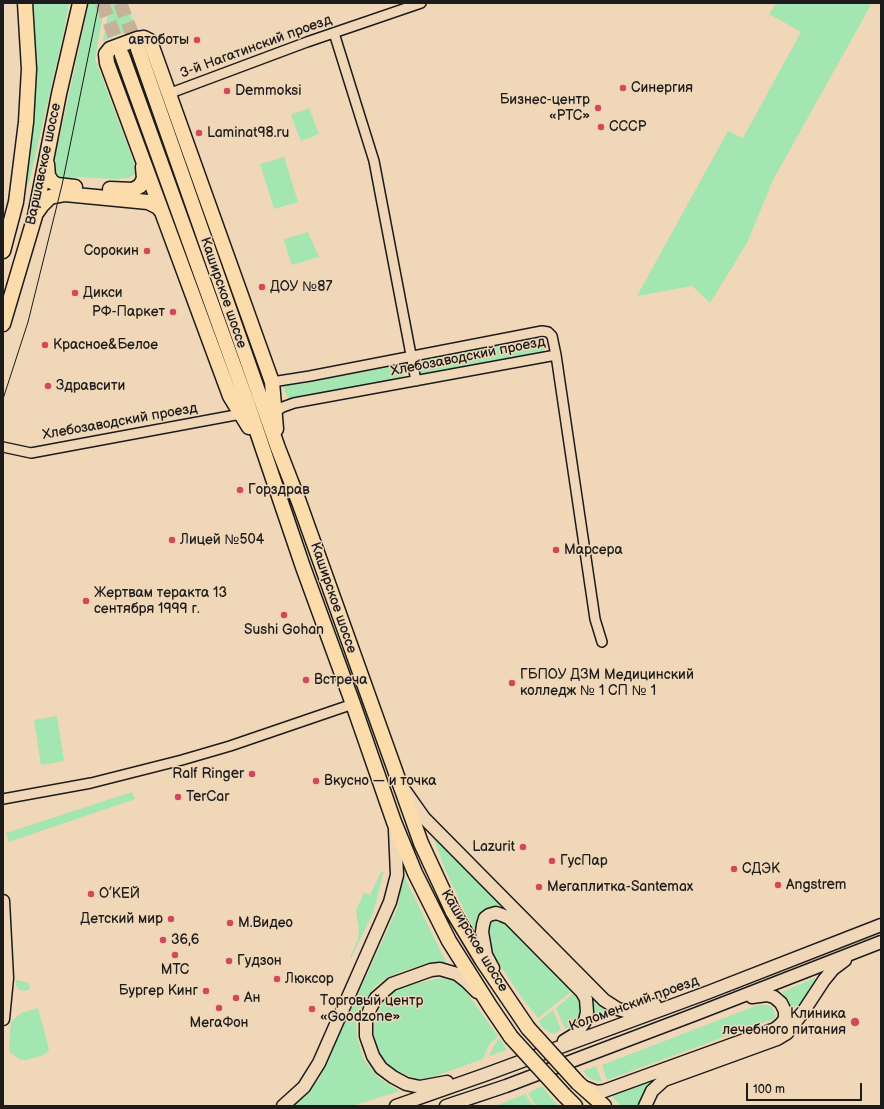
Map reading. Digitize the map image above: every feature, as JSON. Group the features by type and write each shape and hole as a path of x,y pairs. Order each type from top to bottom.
{"main road":[{"name":"Варшавское шоссе","path":"3,251 16,202 26,122 29,69 24,3"},
{"name":"Варшавское шоссе","path":"3,324 35,216 59,94 80,3"},
{"path":"266,458 230,396 107,63 106,54 110,49 137,39 144,38 150,41 272,382 278,448"},
{"name":"Каширское шоссе","path":"138,49 278,448 301,508 421,843 453,912 507,998 528,1028 580,1085 604,1106"},
{"name":"Каширское шоссе","path":"122,54 394,822 415,873 449,941 490,1006 511,1037 570,1102"},
{"path":"46,162 48,176 52,182 56,184 122,190 133,190 140,186 144,179 143,163"},
{"path":"35,216 42,205 50,197 65,194 148,202 158,207 165,217"},
{"path":"399,784 424,818 604,1000 618,1009 632,1011 709,992"},
{"path":"284,1106 304,1087 318,1064 390,902 398,875 394,822"},
{"path":"3,901 7,978 3,1019"},
{"path":"507,998 486,955 482,938 485,918 496,913 509,918 582,992 586,999 587,1012 585,1021 576,1033 550,1051"},
{"name":"Коломенский проезд","path":"396,1106 709,992 881,925"},
{"path":"446,1106 506,1086 881,942"},
{"path":"645,1106 652,1091 664,1080 777,1039 787,1033 796,1023 824,980 833,969 841,962 881,942"},
{"path":"487,1074 432,1086 420,1087 406,1084 381,1068 373,1056 366,1036 366,1021 376,998 392,984 431,970 448,970 457,974 466,981 490,1006"},
{"path":"580,1085 597,1092 609,1089 775,1029 784,1019 785,1011 781,1003 767,995 732,1000"},
{"path":"470,1106 506,1086"}],"street":[{"name":"3-й Нагатинский проезд","path":"168,94 204,79 421,3"},
{"path":"334,33 374,161 416,381"},
{"name":"Хлебозаводский проезд","path":"272,382 286,381 542,332 548,332 552,336 556,355 294,403 282,407 275,412"},
{"path":"556,355 595,619 602,642"},
{"name":"Хлебозаводский проезд","path":"3,446 30,453 241,414"},
{"path":"3,799 91,783 182,760 230,746 353,704"}],"green space":[{"path":"28,3 69,3 29,183 27,185 24,184"},
{"path":"89,3 105,3 95,59 136,168 134,175 128,178 74,177 59,180 54,176 53,167"},
{"path":"110,3 127,3 136,29 107,39 104,42 103,41"},
{"path":"776,3 872,3 773,180 747,243 710,303 692,286 637,296 728,131 743,138 801,32 769,14"},
{"path":"309,108 319,134 301,141 291,115"},
{"path":"284,157 298,202 274,209 260,164"},
{"path":"308,232 319,257 292,265 284,241 285,239"},
{"path":"541,339 544,343 544,350 541,353 422,375 418,370 418,362 424,359"},
{"path":"395,365 401,366 403,369 403,379 289,401 283,386 297,381"},
{"path":"57,716 64,761 41,765 34,720"},
{"path":"132,792 135,799 9,842 6,833"},
{"path":"432,834 506,908 494,907 487,910 479,934 466,914 445,869"},
{"path":"384,871 373,913 351,958 350,957 358,939 359,930 356,910 364,893 370,895 381,872"},
{"path":"403,874 447,964 426,964 388,977 374,987 356,1020 357,1037 364,1060 378,1077 400,1091 352,1106 294,1106 319,1079 398,907"},
{"path":"495,920 508,923 572,991 538,1018 522,998 492,953 489,926"},
{"path":"442,978 460,983 498,1036 489,1045 483,1059 427,1079 419,1080 395,1070 382,1058 378,1051 374,1035 375,1022 382,1004 395,990 417,983"},
{"path":"815,978 816,981 790,1020 790,1002 782,992"},
{"path":"16,980 29,983 30,989 25,991 19,990 16,985"},
{"path":"574,993 579,1001 579,1014 574,1025 565,1029 556,1008"},
{"path":"592,998 613,1014 592,1023 594,1014"},
{"path":"758,1005 767,1005 772,1007 776,1016 773,1019 607,1080 602,1065"},
{"path":"38,1008 49,1049 47,1053 41,1056 25,1060 19,1059 10,1052 11,1022 21,1013"},
{"path":"553,1010 561,1030 554,1034 541,1026 539,1021"},
{"path":"500,1038 507,1050 489,1056 496,1042"},
{"path":"596,1066 602,1082 590,1079 583,1071"},
{"path":"654,1078 645,1091 639,1106 621,1106 612,1096 612,1094"},
{"path":"542,1086 559,1106 536,1106 528,1093"},
{"path":"525,1094 533,1106 495,1106"}],"tunnel":[{"path":"102,3 122,55"},
{"path":"120,3 138,49"}],"tram line":[{"path":"3,399 28,322 62,185 99,3"}],"place":[{"name":"автоботы","path":"197,40"},
{"name":"Синергия","path":"623,88"},
{"name":"Demmoksi","path":"227,91"},
{"name":"Бизнес-центр «РТС»","path":"598,108"},
{"name":"СССР","path":"601,127"},
{"name":"Laminat98.ru","path":"199,133"},
{"name":"Сорокин","path":"147,251"},
{"name":"ДОУ №87","path":"262,287"},
{"name":"Дикси","path":"75,293"},
{"name":"РФ-Паркет","path":"173,312"},
{"name":"Красное&Белое","path":"45,345"},
{"name":"Здравсити","path":"48,386"},
{"name":"Горздрав","path":"240,490"},
{"name":"Лицей №504","path":"172,540"},
{"name":"Марсера","path":"556,550"},
{"name":"Жертвам теракта 13 сентября 1999 г.","path":"86,601"},
{"name":"Sushi Gohan","path":"284,615"},
{"name":"Встреча","path":"306,680"},
{"name":"ГБПОУ ДЗМ Медицинский колледж № 1 СП № 1","path":"512,683"},
{"name":"Ralf Ringer","path":"252,774"},
{"name":"Вкусно — и точка","path":"316,781"},
{"name":"TerCar","path":"178,797"},
{"name":"Lazurit","path":"523,847"},
{"name":"ГусПар","path":"552,861"},
{"name":"СДЭК","path":"734,869"},
{"name":"Angstrem","path":"778,885"},
{"name":"Мегаплитка-Santemax","path":"539,887"},
{"name":"О’КЕЙ","path":"91,894"},
{"name":"Детский мир","path":"171,919"},
{"name":"М.Видео","path":"230,923"},
{"name":"36,6","path":"163,940"},
{"name":"МТС","path":"175,955"},
{"name":"Гудзон","path":"229,961"},
{"name":"Люксор","path":"277,979"},
{"name":"Бургер Кинг","path":"206,991"},
{"name":"Ан","path":"236,998"},
{"name":"МегаФон","path":"219,1008"},
{"name":"Торговый центр «Goodzone»","path":"312,1009"},
{"name":"Клиника лечебного питания","path":"855,1022"}]}
